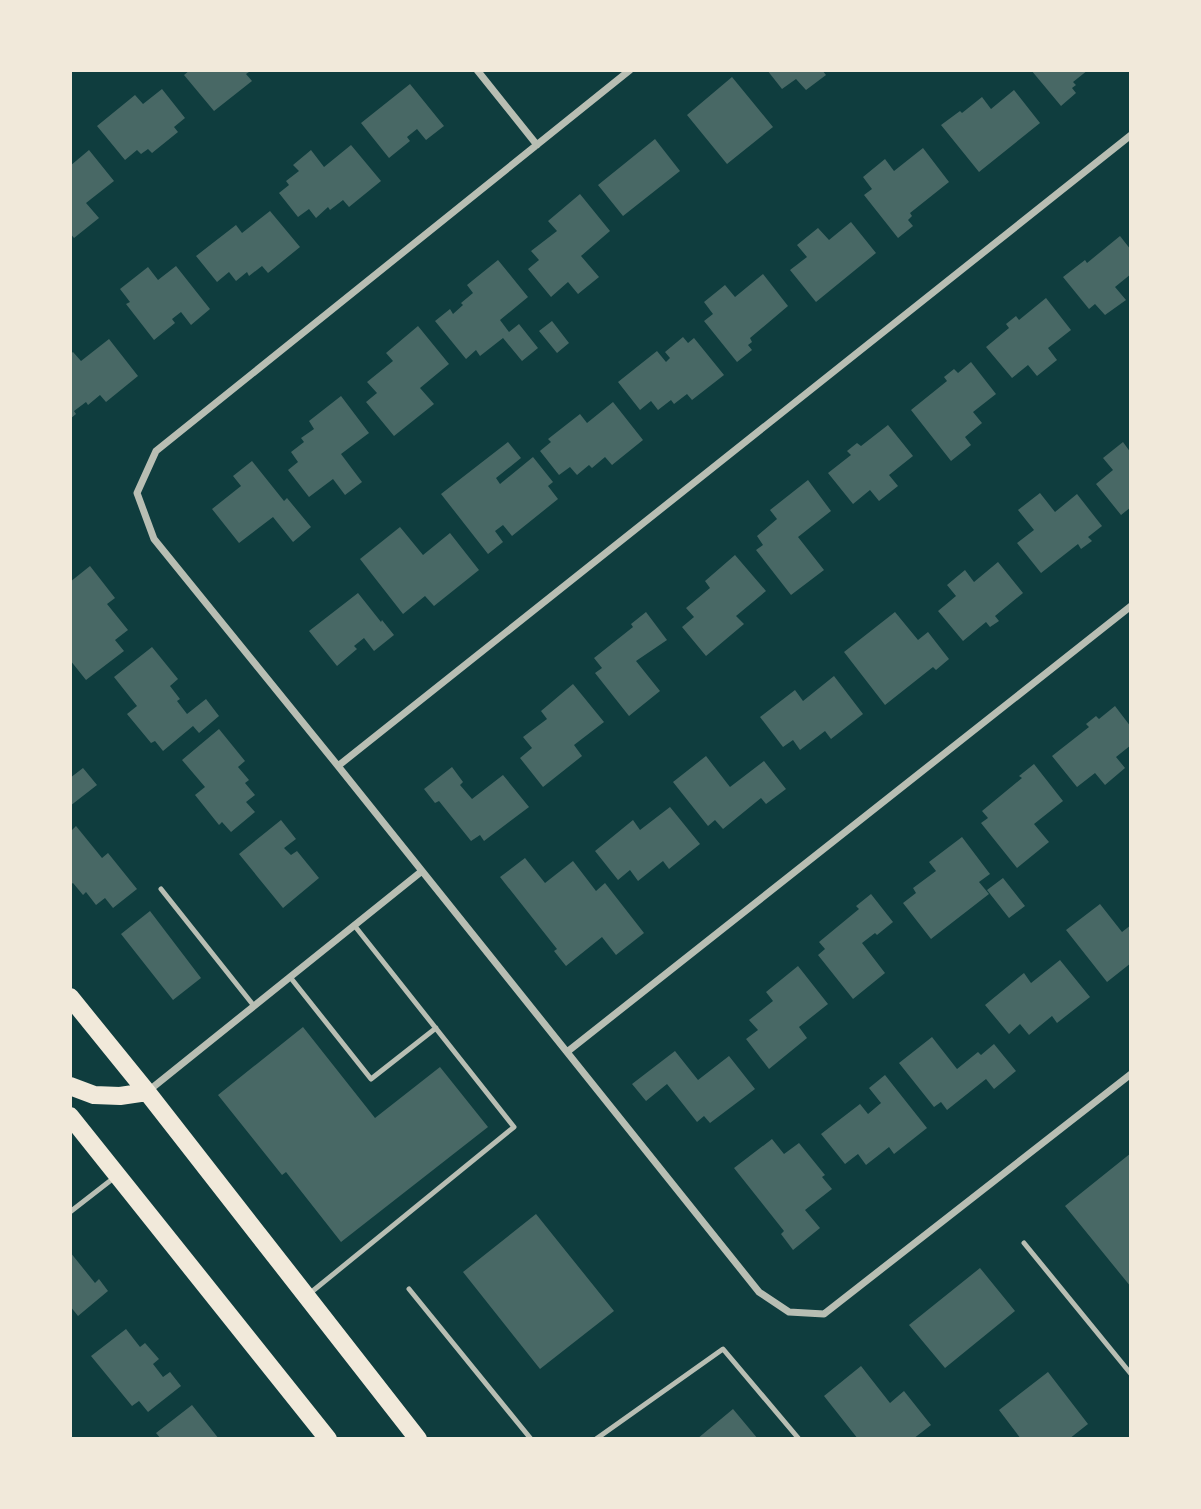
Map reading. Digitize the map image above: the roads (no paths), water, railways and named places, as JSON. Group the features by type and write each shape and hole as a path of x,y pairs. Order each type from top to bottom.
{"main road":[{"path":"70,997 418,1439"},
{"path":"70,1086 94,1095 120,1096 147,1092"},
{"path":"70,1116 328,1439"}],"street":[{"path":"477,70 537,145"},
{"path":"630,70 156,451 137,493 155,539 759,1292 789,1312 824,1314 1131,1073"},
{"path":"338,766 1131,135"},
{"path":"567,1052 1131,606"},
{"path":"147,1092 422,871"}],"lane":[{"path":"161,889 254,1006"},
{"path":"306,1296 514,1127 354,926"},
{"path":"290,977 372,1079 436,1028"},
{"path":"70,1212 117,1175"},
{"path":"1024,1244 1131,1374"},
{"path":"409,1289 531,1439"},
{"path":"596,1439 723,1349 799,1439"}]}
